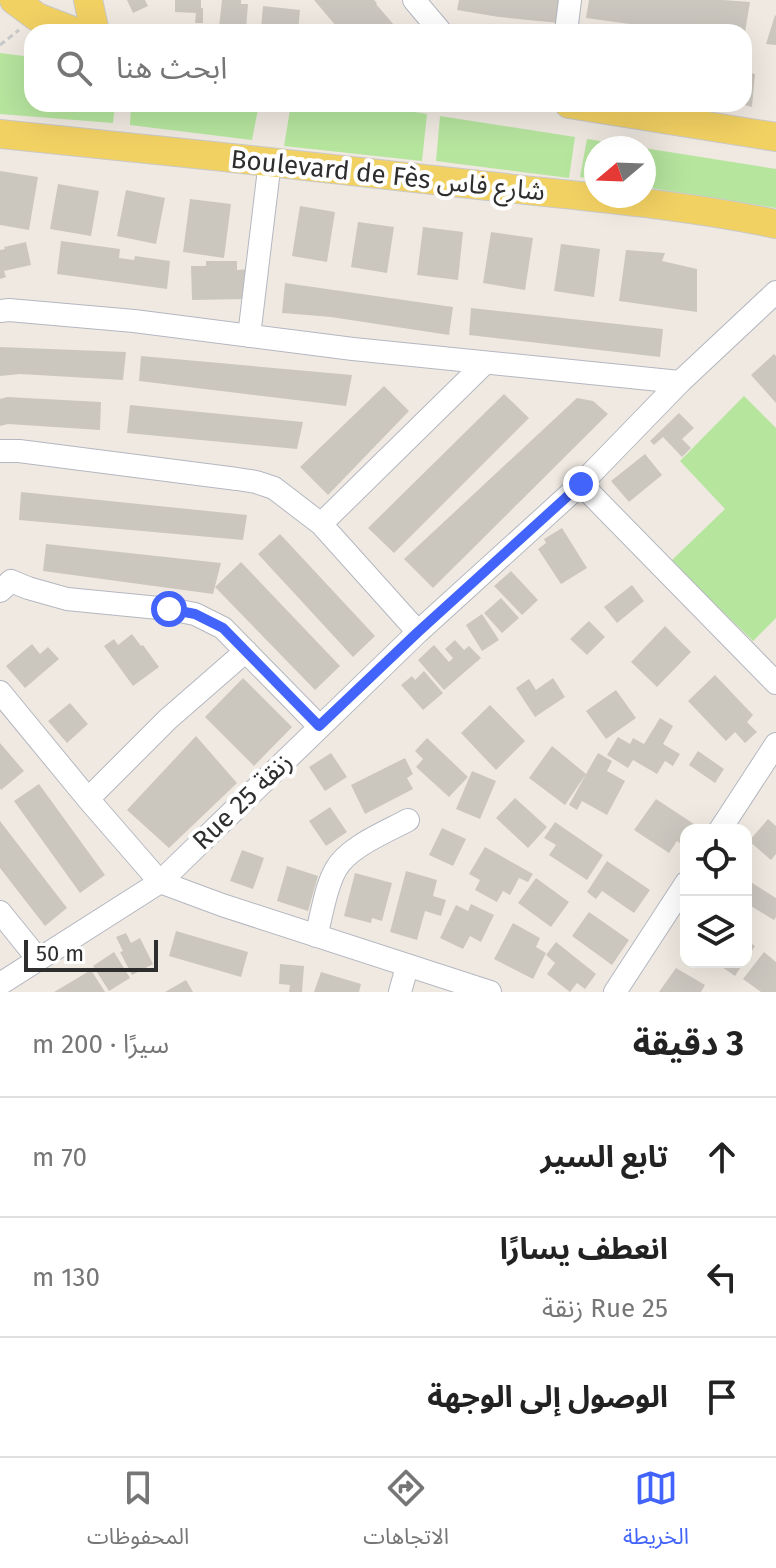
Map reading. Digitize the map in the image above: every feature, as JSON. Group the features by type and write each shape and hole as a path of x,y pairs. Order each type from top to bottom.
{"main road":[{"path":"14,0 37,17 55,24"},
{"path":"88,0 93,24"},
{"path":"619,112 776,137"},
{"name":"Boulevard de Fès شارع فاس","path":"0,134 270,161 624,202 776,224"}],"street":[{"path":"414,0 435,24"},
{"path":"567,24 570,0"},
{"path":"249,336 270,161"},
{"name":"Rue 25 زنقة","path":"0,984 160,882 418,632 581,484 680,382 776,292"},
{"path":"0,311 134,321 485,363 680,382"},
{"path":"321,524 485,363"},
{"path":"0,451 256,482 274,488 321,524 418,632"},
{"path":"581,484 776,683"},
{"path":"4,578 67,599 195,614 223,628 319,726"},
{"path":"88,799 168,719 246,651"},
{"path":"0,692 160,882 407,967 490,992"},
{"path":"724,824 776,744"},
{"path":"316,936 336,867 354,850 408,820"},
{"path":"616,992 680,892"},
{"path":"0,912 38,959"},
{"path":"400,992 407,967"}],"green space":[{"path":"0,53 24,56 24,112 114,112 113,123 0,114"},
{"path":"131,112 257,112 252,140 130,125"},
{"path":"290,112 427,114 422,161 284,146"},
{"path":"440,116 575,137 569,178 436,161"},
{"path":"656,150 776,169 776,208 656,189"},
{"path":"584,155 584,178 580,177"},
{"path":"744,396 776,428 776,618 753,641 671,561 725,509 680,461"}],"building":[{"path":"127,0 145,0 148,6 133,13"},
{"path":"175,0 201,0 203,23 195,23 196,13 175,12"},
{"path":"222,0 241,0 241,4 248,4 246,24 219,24"},
{"path":"314,0 374,0 393,24 334,24"},
{"path":"459,0 561,0 559,23 457,10"},
{"path":"589,0 750,2 746,24 630,24 586,18"},
{"path":"263,6 300,10 299,24 261,24"},
{"path":"775,15 776,45 766,44"},
{"path":"752,73 755,74 752,107"},
{"path":"0,171 38,177 29,230 0,225"},
{"path":"58,184 99,191 91,236 50,229"},
{"path":"126,190 165,198 156,244 117,236"},
{"path":"190,199 231,204 224,258 183,252"},
{"path":"300,206 335,212 327,262 292,256"},
{"path":"358,222 394,227 387,273 351,267"},
{"path":"423,227 463,232 458,280 417,275"},
{"path":"491,232 533,238 525,290 483,283"},
{"path":"61,241 120,249 119,258 134,260 135,256 170,261 167,289 57,274"},
{"path":"26,242 31,265 4,271 6,277 0,279 0,250"},
{"path":"561,244 600,249 594,297 554,291"},
{"path":"626,250 665,253 662,261 697,269 697,312 619,301"},
{"path":"206,261 237,261 237,270 251,269 248,299 192,300 191,266 206,266"},
{"path":"285,283 453,307 449,335 331,317 282,313"},
{"path":"471,308 663,329 660,357 469,335"},
{"path":"0,347 126,352 123,380 20,374 0,376"},
{"path":"774,354 776,356 776,403 751,375"},
{"path":"141,356 352,375 346,406 139,381"},
{"path":"384,386 409,411 328,495 300,467"},
{"path":"504,394 529,418 394,553 368,528"},
{"path":"577,398 593,401 608,414 433,588 404,559"},
{"path":"0,399 101,402 100,430 0,426"},
{"path":"130,405 303,422 297,449 127,433"},
{"path":"679,413 694,428 682,439 691,448 682,457 663,437 654,445 650,441"},
{"path":"645,454 662,475 629,502 611,481"},
{"path":"21,492 247,515 243,540 19,520"},
{"path":"562,528 587,568 561,584 538,549 546,543 544,539"},
{"path":"280,534 375,636 353,657 258,554"},
{"path":"46,544 221,563 213,594 43,571"},
{"path":"241,562 340,666 315,690 215,587"},
{"path":"511,571 538,600 522,615 494,586"},
{"path":"632,585 644,601 617,623 604,607"},
{"path":"501,598 519,618 502,633 484,613"},
{"path":"482,614 499,640 482,651 466,625"},
{"path":"589,621 605,637 587,655 570,639"},
{"path":"665,626 691,652 657,687 631,662"},
{"path":"132,634 159,667 133,686 104,646 114,639 118,645"},
{"path":"455,640 464,650 469,646 481,658 444,690 418,660 434,645 449,662 453,658 445,649"},
{"path":"32,644 40,654 48,647 59,659 25,688 6,666"},
{"path":"424,671 443,693 423,710 401,685 412,676 415,680"},
{"path":"715,675 753,715 747,722 757,732 745,743 735,732 726,741 688,701"},
{"path":"243,678 292,727 254,766 205,717"},
{"path":"553,678 565,697 535,717 516,688 529,679 536,690"},
{"path":"616,690 636,718 606,739 586,711"},
{"path":"70,703 88,724 67,743 48,721"},
{"path":"490,705 525,741 496,770 461,733"},
{"path":"660,718 673,726 663,744 680,754 673,766 665,761 657,774 633,760 628,768 607,755 618,737 630,744 633,738 644,744"},
{"path":"196,736 237,783 169,848 127,810"},
{"path":"427,738 468,777 449,797 416,767 423,759 415,751"},
{"path":"0,743 24,771 1,790 0,788"},
{"path":"552,746 586,774 565,805 529,778"},
{"path":"698,751 724,769 715,783 689,765"},
{"path":"331,753 347,777 325,791 309,767"},
{"path":"598,753 612,761 607,771 625,781 607,815 582,801 577,810 569,805"},
{"path":"405,758 413,774 407,778 413,789 365,814 351,785"},
{"path":"472,771 496,781 480,819 456,809"},
{"path":"39,784 105,875 80,893 14,801"},
{"path":"515,798 547,827 528,848 496,818"},
{"path":"656,799 694,824 680,824 680,843 677,841 669,853 634,830"},
{"path":"330,807 347,832 326,846 309,821"},
{"path":"768,819 776,826 776,854 771,860 752,844 752,838"},
{"path":"0,821 67,908 45,926 0,868"},
{"path":"555,822 603,855 587,880 549,855 556,845 544,838"},
{"path":"442,828 466,839 453,866 429,855"},
{"path":"485,847 533,874 528,882 519,878 510,895 503,891 497,902 475,890 480,880 469,874"},
{"path":"242,850 264,858 253,889 230,881"},
{"path":"607,861 650,890 634,913 602,891 596,899 587,892"},
{"path":"287,866 318,876 308,911 277,901"},
{"path":"406,871 437,880 433,896 446,900 441,916 425,911 417,940 390,932"},
{"path":"355,873 392,883 382,921 372,918 371,923 344,916"},
{"path":"536,878 569,902 551,927 518,903"},
{"path":"752,883 776,898 774,920 752,907"},
{"path":"471,904 494,915 481,942 470,936 463,949 440,938 456,905 468,911"},
{"path":"589,912 629,940 612,965 572,936"},
{"path":"513,923 540,938 536,947 546,953 533,979 494,959"},
{"path":"176,931 248,952 241,977 169,956"},
{"path":"126,933 131,943 140,938 153,964 132,975 116,937"},
{"path":"556,942 596,974 585,989 577,983 570,992 547,974 555,963 546,955"},
{"path":"114,952 130,978 109,991 93,966"},
{"path":"764,952 776,962 776,992 761,992 743,979"},
{"path":"280,964 304,966 302,992 289,992 290,985 279,984"},
{"path":"676,968 705,985 701,992 659,992"},
{"path":"724,968 740,968 735,976"},
{"path":"91,970 105,992 54,992"},
{"path":"321,972 361,984 359,992 314,992"},
{"path":"186,980 193,992 165,992"}],"route":[{"path":"169,609 195,614 223,628 319,726 581,484"}]}
